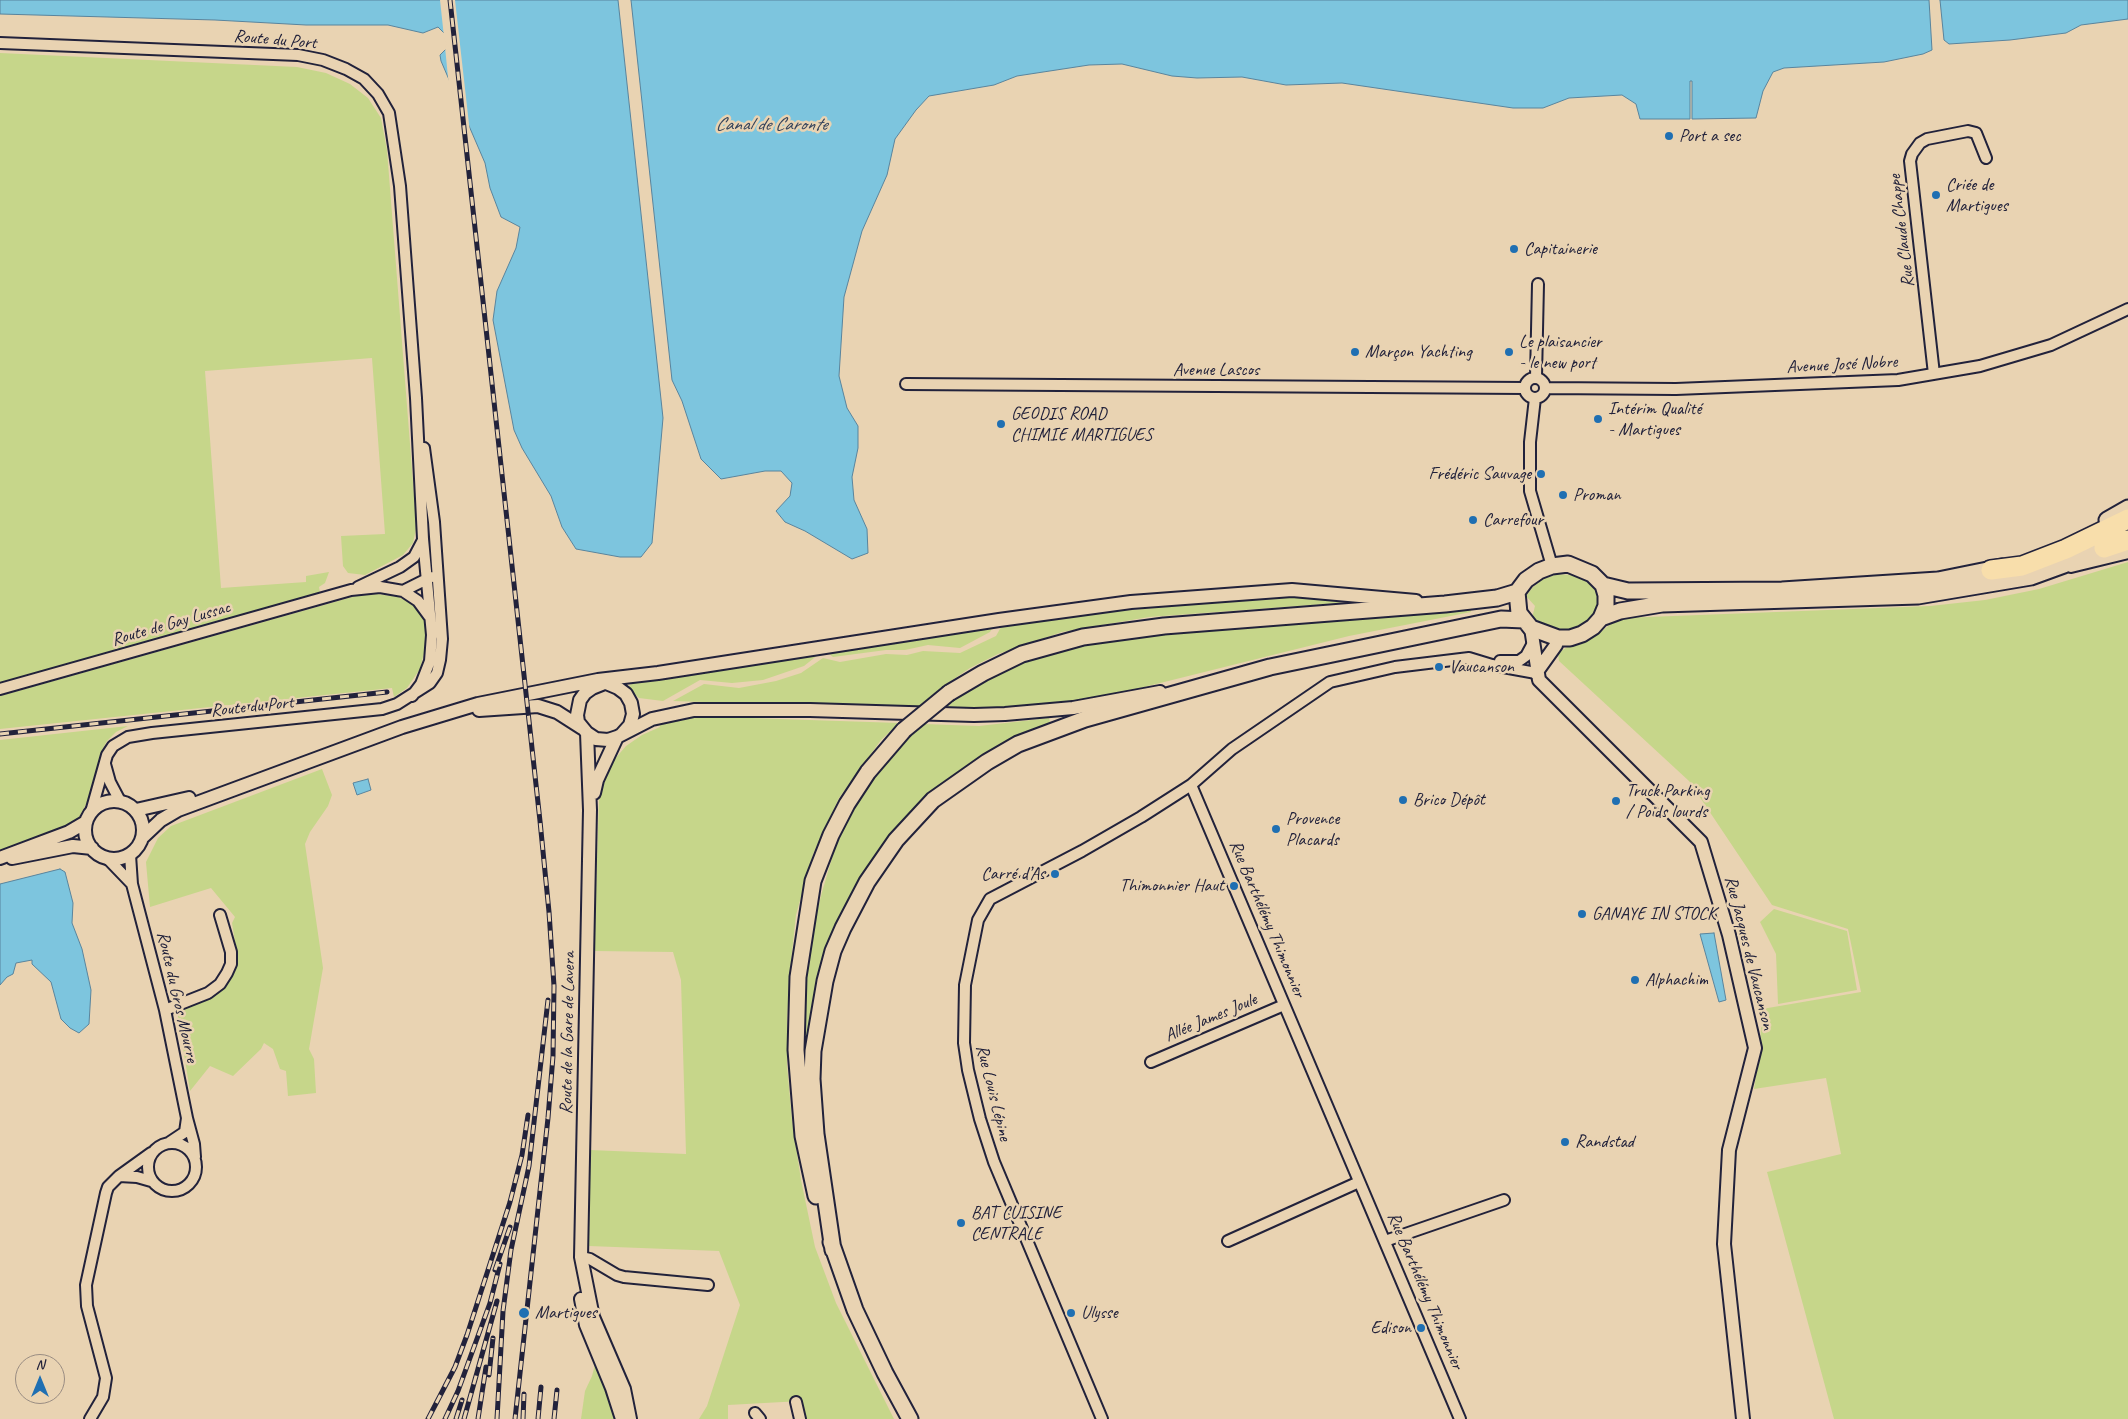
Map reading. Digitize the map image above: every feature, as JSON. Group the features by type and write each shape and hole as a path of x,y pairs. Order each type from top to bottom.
{"highway":[{"path":"1991,570 2022,566 2066,549 2128,518"},
{"path":"2104,548 2128,540"}],"main road":[{"path":"1603,585 1628,591 1782,590 1938,580 1991,570 2048,550 2128,508"},
{"path":"1601,618 1620,611 1662,604 1918,596 2031,577 2104,548 2128,534"},
{"path":"833,1250 816,1134 812,1079 813,1051 818,1015 833,951 851,911 876,867 896,840 933,800 987,762 1018,744 1085,719 1270,667 1501,619 1558,638 1570,638 1582,634 1593,627 1601,618 1606,606 1606,595 1603,585 1592,574 1568,564 1552,566 1539,571 1526,580 1517,592 1497,598 1445,604 1164,626 1099,634 1053,644 1022,654 983,672 948,693 904,730 868,772 846,804 831,835 813,881 802,946 796,1012 800,1113 808,1163 818,1206 833,1250 855,1310 885,1373 910,1419"},
{"path":"1517,592 1519,613 1530,630"}],"street":[{"name":"Route du Port","path":"0,43 298,55 324,60 346,68 364,79 378,94 389,113 395,144 416,398 423,539 432,650 421,684 412,696"},
{"name":"Rue Claude Chappe","path":"1934,374 1910,161 1920,142 1968,131 1976,133 1986,158"},
{"path":"1536,377 1538,284"},
{"name":"Avenue José Nobre","path":"1546,388 1676,389 1898,380 1980,366 2051,345 2128,308"},
{"path":"1536,377 1544,382 1546,388 1542,395 1535,398 1529,396 1525,388 1529,379 1536,377"},
{"name":"Avenue Lascos","path":"906,384 1525,388"},
{"name":"Route du Port","path":"89,817 104,762 113,746 128,737 382,709 412,696 430,683 436,673 440,660 442,639 432,505 416,398"},
{"path":"1535,398 1530,442 1530,492 1552,566"},
{"name":"Route de Gay Lussac","path":"0,689 351,590 400,567 414,557 423,539"},
{"path":"2031,577 2128,553"},
{"name":"Route de Gay Lussac","path":"400,567 410,566 426,569 438,574"},
{"path":"403,591 438,574"},
{"name":"Route de Gay Lussac","path":"351,590 380,587 403,591"},
{"path":"143,837 161,820 178,810 244,784 402,727 512,696 999,620 1132,602 1292,590 1445,604"},
{"path":"403,591 418,601 430,619"},
{"path":"1191,785 1232,749 1330,682 1395,667 1469,658 1509,662 1519,661 1526,656 1530,630"},
{"path":"1530,630 1538,677"},
{"path":"1538,677 1558,638"},
{"path":"1469,658 1538,677"},
{"name":"Rue Jacques de Vaucanson","path":"1538,677 1701,842 1729,934 1755,1048 1729,1150 1724,1244 1743,1419"},
{"path":"584,731 577,714 580,700 592,688 604,681"},
{"path":"604,681 626,694 631,703 631,719 620,736"},
{"path":"446,714 538,706 557,712 596,739 608,740 620,736 652,719 694,710 1005,714 1073,708 1219,681"},
{"name":"Route de la Gare de Lavera","path":"584,731 590,810 581,1257 578,1276 584,1319 612,1388 622,1419"},
{"name":"Route de la Gare de Lavera","path":"590,810 597,780 620,736"},
{"path":"0,859 73,846 92,848 107,858 115,859 130,855 140,844 144,827 136,810 120,801 110,782 104,762"},
{"path":"136,810 164,805 244,784"},
{"name":"Rue Barthélémy Thimonnier","path":"1191,785 1460,1419"},
{"name":"Rue Louis Lépine","path":"1102,1419 994,1162 980,1119 968,1070 964,1043 965,985 978,920 990,899 1082,851 1191,785"},
{"path":"0,859 68,832 89,817 104,802 120,801"},
{"path":"89,817 85,831 92,848"},
{"name":"Route du Gros Mourre","path":"120,1176 137,1177 152,1181 164,1190 179,1190 192,1181 196,1166 194,1144 165,1010 132,884 130,855"},
{"name":"Route du Gros Mourre","path":"107,858 132,884"},
{"path":"165,1010 208,993 220,984 227,973 231,964 232,952 220,915"},
{"name":"Allée James Joule","path":"1150,1062 1284,1004"},
{"path":"90,1419 103,1397 106,1378 87,1306 86,1285 106,1193 108,1187 120,1176 156,1148 170,1142 184,1132 187,1118"},
{"path":"170,1142 185,1146 195,1158"},
{"path":"151,1153 147,1167 152,1181"},
{"path":"1228,1241 1359,1182"},
{"path":"1385,1241 1504,1200"},
{"path":"581,1257 590,1259 617,1275 624,1277 708,1285"},
{"name":"Route de la Gare de Lavera","path":"581,1257 593,1317 624,1389 630,1419"},
{"path":"796,1402 800,1419"}],"green space":[{"path":"0,53 297,67 326,73 350,84 368,98 381,118 387,150 415,508 416,529 413,543 403,555 365,575 348,573 343,566 341,536 385,534 372,358 205,371 221,588 306,582 306,576 329,572 325,583 319,587 320,593 223,622 0,683"},
{"path":"2128,562 2128,1419 1834,1419 1767,1172 1841,1154 1826,1078 1754,1089 1760,1048 1762,1009 1861,992 1848,929 1772,905 1689,781 1559,661 1558,653 1572,644 1602,631 1622,618 1930,606 1985,600 2039,589"},
{"path":"1558,574 1583,579 1597,591 1598,608 1595,615 1576,628 1564,630 1551,628 1539,624 1532,618 1535,606 1526,596 1543,579"},
{"path":"377,594 398,597 411,603 422,613 426,625 427,641 420,669 407,688 394,697 392,688 0,729 0,696 356,596"},
{"path":"1282,598 1315,598 1341,601 1340,603 1149,617 1062,632 998,654 970,668 942,687 916,709 673,701 704,684 739,688 776,681 801,673 823,658 840,662 886,654 907,655 923,651 960,653 996,636 1001,627 1104,612"},
{"path":"1470,609 1471,612 1349,636 1104,697 1017,708 943,709 985,678 1029,659 1068,646 1118,637"},
{"path":"993,627 990,632 960,648 928,645 905,650 886,650 833,657 828,653"},
{"path":"819,654 804,666 763,680 732,683 700,680 663,701 639,698 627,687 633,683"},
{"path":"691,716 899,723 881,740 839,798 813,854 796,915 787,1020 787,1065 792,1120 801,1180 815,1247 836,1303 894,1419 805,1419 801,1401 728,1405 728,1419 699,1419 707,1406 740,1305 719,1251 589,1246 590,1150 686,1154 681,980 673,952 594,951 599,800 604,775 611,759 614,760 626,746 642,735 660,727 659,723"},
{"path":"1049,718 1050,722 1012,740 954,776 860,882 807,1046 804,1049 805,990 812,932 822,892 835,848 854,809 878,773 901,745 924,724 979,726"},
{"path":"128,726 116,732 107,741 102,750 91,795 78,819 73,824 0,853 0,740"},
{"path":"322,769 332,795 328,806 310,832 305,844 323,968 309,1049 314,1059 316,1093 288,1096 286,1071 280,1069 273,1049 264,1043 261,1049 233,1076 210,1066 190,1091 177,1011 206,999 224,986 234,973 237,954 232,923 235,917 211,888 150,907 146,862 158,838 171,826"},
{"path":"1774,909 1847,931 1857,990 1778,1004 1776,954 1760,922"},
{"path":"596,1361 617,1419 581,1419 585,1391"}],"water":[{"path":"0,0 618,0 663,418 652,543 641,557 620,557 576,549 562,527 551,496 522,448 514,430 493,320 497,291 516,248 520,227 501,217 490,188 485,163 441,61 440,55 450,45 445,34 438,27 423,33 388,25 306,25 215,20 0,14"},
{"name":"Canal de Caronte","path":"631,0 1929,0 1932,50 1923,54 1884,62 1784,68 1773,72 1763,91 1756,118 1692,119 1692,81 1690,81 1690,119 1640,119 1636,104 1622,95 1569,98 1543,108 1513,108 1342,83 1286,85 1242,77 1197,78 1172,76 1122,64 1089,65 1017,76 994,85 929,96 916,110 895,139 887,175 862,231 844,297 839,376 847,408 858,426 858,448 852,477 854,500 867,529 868,553 852,559 805,531 785,522 776,511 790,496 792,483 781,471 765,471 721,479 701,459 682,401 672,380"},
{"path":"1940,0 2128,0 2128,19 2081,25 2066,33 2010,40 1949,44 1944,40"},
{"path":"368,779 371,790 357,795 353,783"},
{"path":"60,869 65,872 73,903 72,923 82,949 91,990 89,1024 79,1033 70,1028 61,1019 51,982 32,964 32,960 16,963 13,974 7,977 0,985 0,884"},
{"path":"1714,933 1726,1000 1719,1002 1700,934"}],"pier":[{"path":"440,0 455,0 470,133 449,87 445,47 447,44 444,37"}],"railway":[{"path":"450,0 540,821 554,986 553,1056 548,1118 515,1419"},
{"path":"0,734 387,692"},
{"path":"497,1419 503,1311 511,1250 529,1166 548,1000"},
{"path":"428,1419 455,1367 467,1335 510,1202 522,1155 528,1115"},
{"path":"495,1270 510,1227"},
{"path":"445,1419 458,1391 490,1303 500,1264"},
{"path":"464,1419 497,1301"},
{"path":"489,1375 493,1338"},
{"path":"478,1419 486,1367"},
{"path":"538,1419 541,1387"},
{"path":"554,1419 557,1390"},
{"path":"523,1419 524,1394"},
{"path":"456,1419 462,1400"}],"place":[{"name":"Port a sec","path":"1669,136"},
{"name":"Criée de Martigues","path":"1936,195"},
{"name":"Capitainerie","path":"1514,249"},
{"name":"Marçon Yachting","path":"1355,352"},
{"name":"Le plaisancier - le new port","path":"1509,352"},
{"name":"Intérim Qualité - Martigues","path":"1598,419"},
{"name":"GEODIS ROAD CHIMIE MARTIGUES","path":"1001,424"},
{"name":"Frédéric Sauvage","path":"1541,474"},
{"name":"Proman","path":"1563,495"},
{"name":"Carrefour","path":"1473,520"},
{"name":"Vaucanson","path":"1439,667"},
{"name":"Brico Dépôt","path":"1403,800"},
{"name":"Truck Parking / Poids lourds","path":"1616,801"},
{"name":"Provence Placards","path":"1276,829"},
{"name":"Carré d’As","path":"1055,874"},
{"name":"Thimonnier Haut","path":"1234,886"},
{"name":"GANAYE IN STOCK","path":"1582,914"},
{"name":"Alphachim","path":"1635,980"},
{"name":"Randstad","path":"1565,1142"},
{"name":"BAT CUISINE CENTRALE","path":"961,1223"},
{"name":"Martigues","path":"524,1313"},
{"name":"Ulysse","path":"1071,1313"},
{"name":"Edison","path":"1421,1328"}]}
